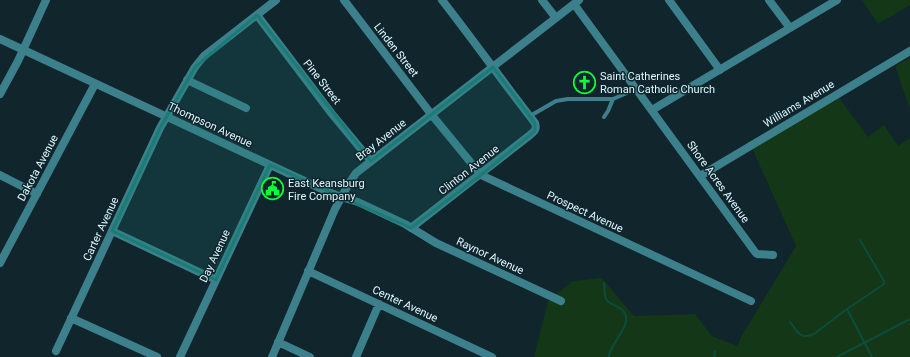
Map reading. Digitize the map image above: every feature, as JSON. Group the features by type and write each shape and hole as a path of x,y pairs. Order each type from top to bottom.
{"street":[{"path":"0,94 23,50 46,0"},
{"name":"Carter Avenue","path":"56,351 160,128 195,67 204,56 276,0"},
{"name":"Linden Street","path":"344,0 432,114"},
{"path":"442,0 529,116"},
{"path":"542,0 556,18"},
{"path":"669,0 720,70"},
{"path":"769,0 790,28"},
{"path":"652,110 837,0"},
{"name":"Bray Avenue","path":"272,357 335,209 352,179 371,161 576,2"},
{"name":"Shore Acres Avenue","path":"576,2 636,89 755,252 757,254 773,255"},
{"name":"Pine Street","path":"257,15 332,114 371,161"},
{"name":"Thompson Avenue","path":"0,39 326,191 358,202 411,228"},
{"name":"Williams Avenue","path":"700,176 910,51"},
{"path":"187,80 246,108"},
{"name":"Dakota Avenue","path":"0,263 95,84"},
{"name":"Prospect Avenue","path":"432,114 481,175 751,301"},
{"name":"Clinton Avenue","path":"411,228 530,136 535,131 536,127 529,116"},
{"name":"Day Avenue","path":"180,357 270,165"},
{"path":"0,175 37,194"},
{"name":"Raynor Avenue","path":"411,228 436,243 561,301"},
{"path":"112,231 216,280"},
{"name":"Center Avenue","path":"308,271 492,357"},
{"path":"356,357 379,304"},
{"path":"71,318 157,357"},
{"path":"278,342 310,357"}],"lane":[{"path":"529,116 556,101 568,99 613,99 636,89"},
{"path":"604,117 613,99"}],"highlighted area":[{"path":"257,15 371,161 493,67 535,123 535,131 481,175 411,228 270,165 216,280 112,231 160,128 195,67"}],"green space":[{"path":"862,0 910,0 910,5 878,24"},
{"path":"910,58 910,109 895,66"},
{"path":"837,95 868,137 884,125 898,146 910,138 910,357 534,357 548,301 573,281 602,278 634,316 695,314 712,336 737,346 796,246 751,146"}],"waterway":[{"path":"790,322 800,334 805,336 814,334 884,284 884,281 860,240"},
{"path":"604,283 606,299 608,302 621,309 625,313 626,317 626,322 622,332 612,347 609,357"},
{"path":"847,309 872,357"},
{"path":"837,357 910,319"},
{"path":"714,357 715,351"}],"place":[{"name":"Saint Catherines Roman Catholic Church","path":"584,82"},
{"name":"East Keansburg Fire Company","path":"272,189"}]}
